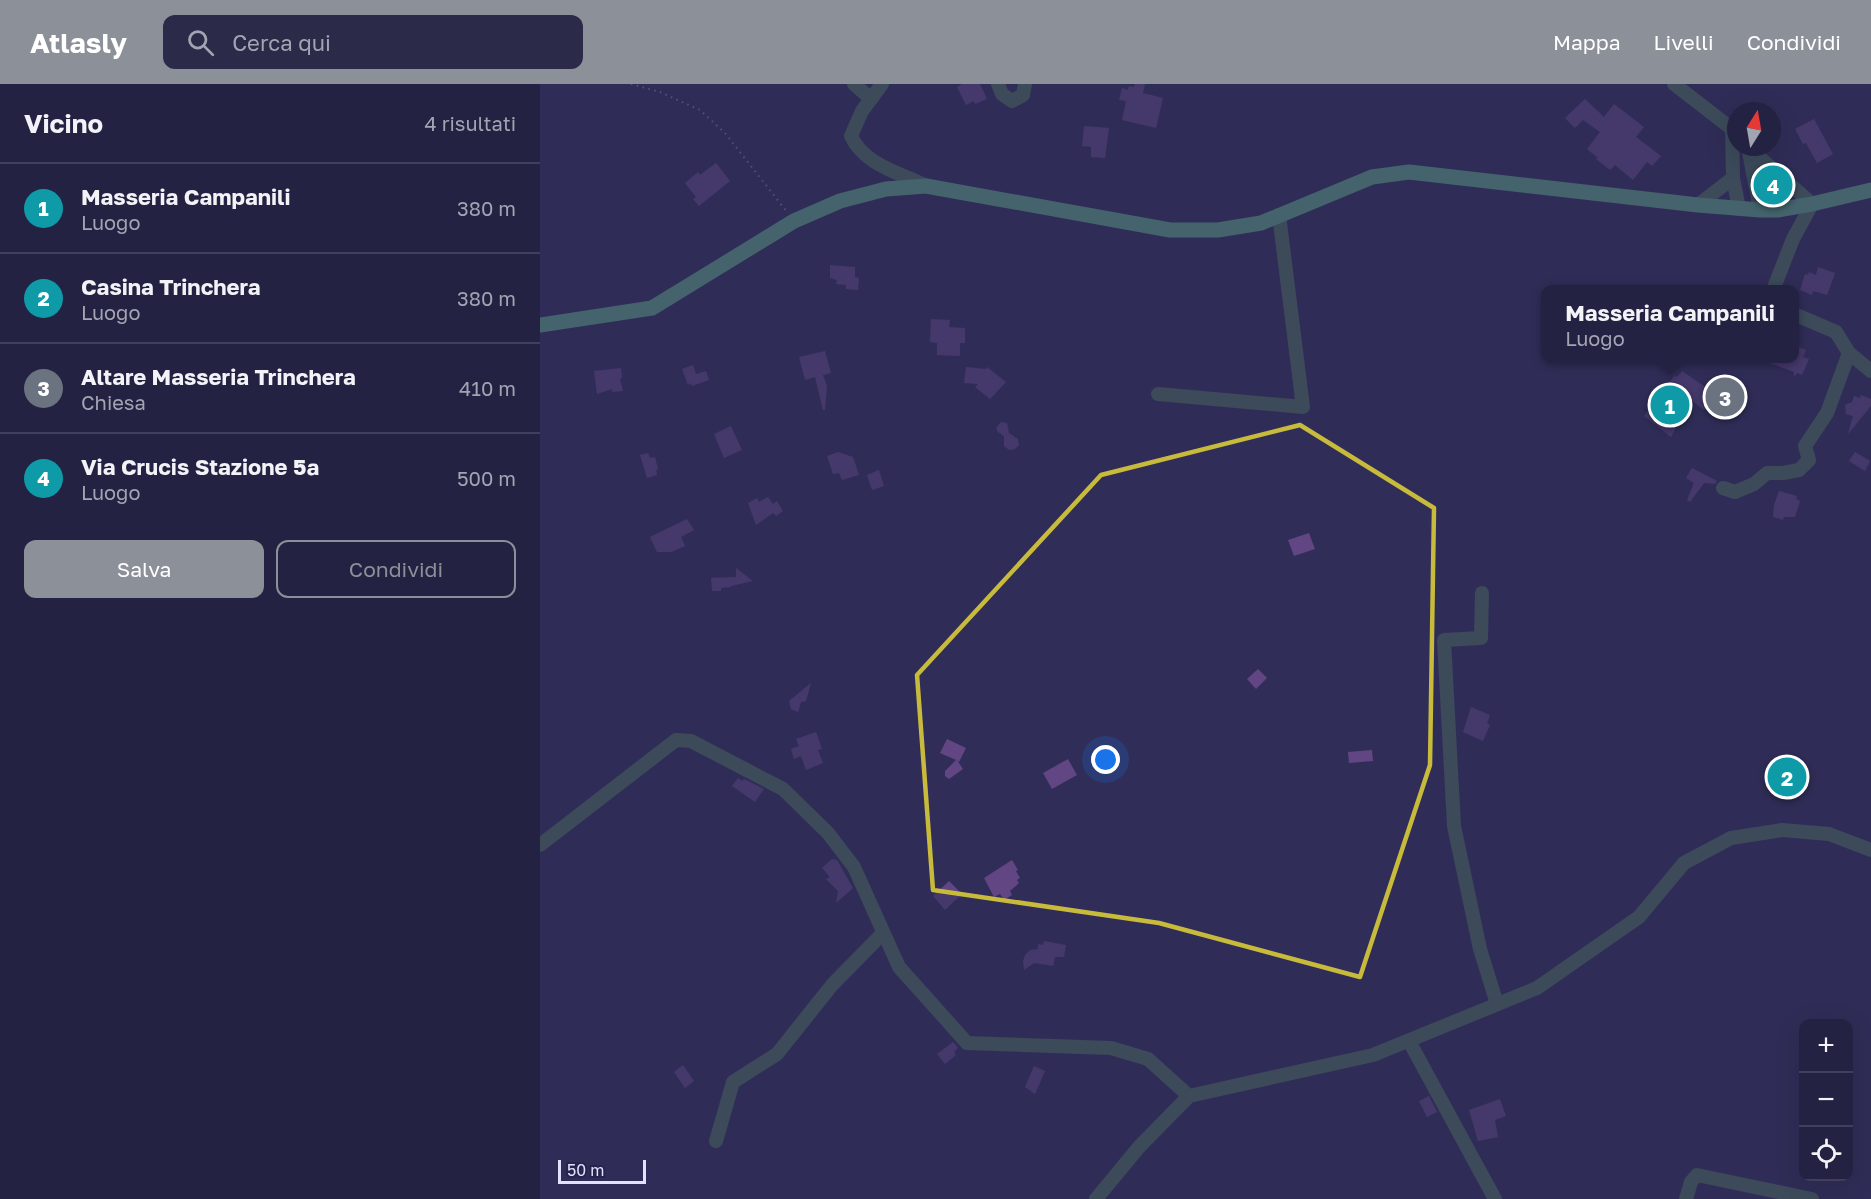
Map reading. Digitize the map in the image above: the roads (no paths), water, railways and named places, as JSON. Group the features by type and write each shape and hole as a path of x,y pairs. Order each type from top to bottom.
{"main road":[{"path":"540,325 652,308 794,221 840,201 886,189 926,186 1170,230 1218,230 1261,223 1372,177 1409,172 1760,210 1777,210 1812,204 1871,190"}],"street":[{"path":"854,84 871,99"},
{"path":"882,84 862,111 851,136 862,154 926,186"},
{"path":"998,84 1002,94 1012,101 1023,95 1025,84"},
{"path":"1674,84 1727,125"},
{"path":"1733,156 1733,178 1740,208"},
{"path":"1750,156 1760,210"},
{"path":"1758,156 1812,204 1793,239 1775,285"},
{"path":"1698,205 1733,178"},
{"path":"1158,394 1303,407 1279,215"},
{"path":"1799,316 1836,332 1849,353 1871,371"},
{"path":"1723,488 1735,492 1754,484 1767,473 1799,470 1809,460 1804,446 1827,413 1849,353"},
{"path":"1482,593 1481,638 1444,640 1454,826 1480,950 1497,1004"},
{"path":"540,845 676,740 691,741 783,789 828,833 854,867 898,967 967,1043 1111,1047 1148,1059 1189,1096"},
{"path":"1096,1199 1138,1148 1189,1096 1373,1055 1537,988 1639,917 1684,863 1731,838 1782,830 1829,834 1871,850"},
{"path":"716,1141 733,1082 777,1054 832,984 884,933"},
{"path":"1409,1041 1495,1199"},
{"path":"1686,1199 1690,1182 1697,1175 1812,1199"}],"place":[{"name":"Via Crucis Stazione 5ª","path":"1773,185"},
{"name":"Altare Masseria Trinchera","path":"1725,397"},
{"name":"Masseria Campanili","path":"1670,405"},
{"name":"Casina Trinchera","path":"1787,777"}]}
